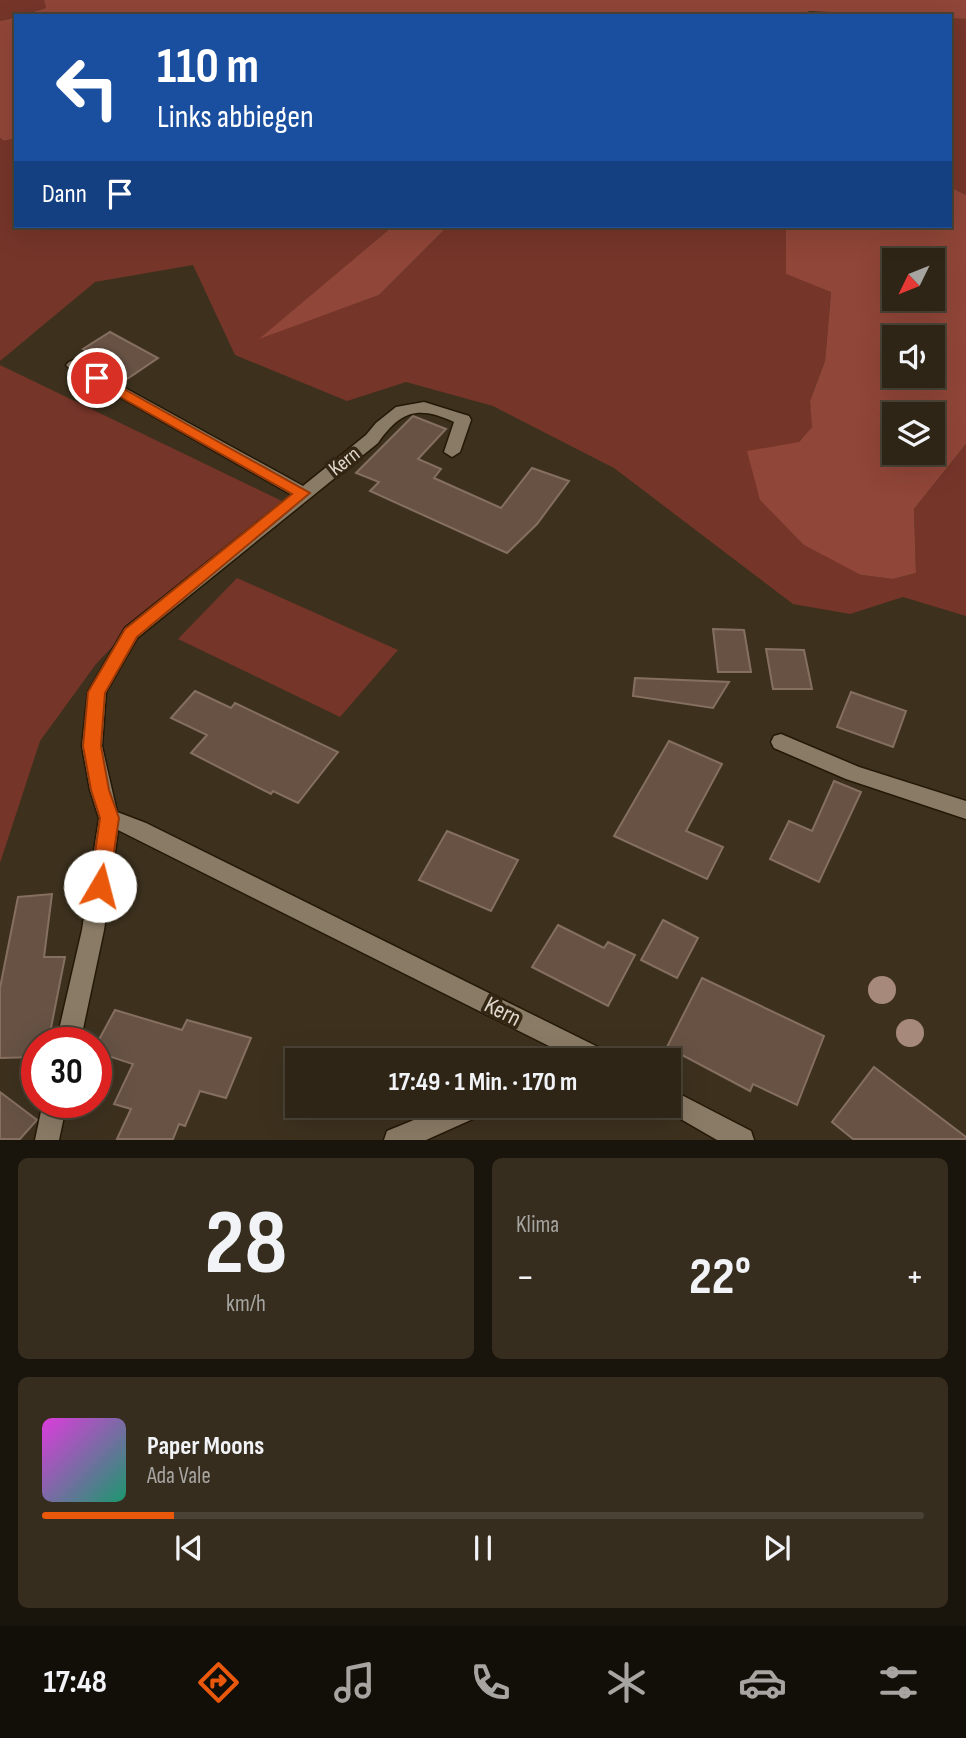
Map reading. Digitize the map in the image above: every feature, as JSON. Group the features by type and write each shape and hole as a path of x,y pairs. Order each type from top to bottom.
{"street":[{"path":"74,365 302,493"},
{"name":"Kern","path":"72,1027 93,930 109,818 100,790 92,746 97,692 131,633 372,439 383,422 413,405 440,407 463,420 452,452"},
{"path":"781,742 853,773 966,810"},
{"name":"Kern","path":"109,818 139,829 571,1048"},
{"path":"681,1106 742,1139"},
{"path":"47,1139 52,1118"},
{"path":"396,1139 448,1118"}],"shaded area":[{"path":"0,0 44,0 46,8 14,14 14,17 0,21"},
{"path":"44,0 966,0 966,19 952,18 952,14 810,11 800,14 26,14 46,8"},
{"path":"14,18 14,138 4,141 0,138 0,21"},
{"path":"952,18 966,19 966,195 952,188"},
{"path":"0,138 4,141 14,138 14,228 391,228 262,337 379,295 446,228 786,228 786,274 831,291 825,361 810,401 813,426 799,442 861,575 893,579 916,573 914,509 966,444 966,616 903,597 850,614 793,604 614,468 493,406 406,382 347,401 235,355 193,265 95,282 0,361"},
{"path":"952,188 966,195 966,444 914,509 916,573 893,579 861,575 804,545 760,500 747,451 799,442 812,427 810,401 825,361 831,292 786,274 786,228 952,228"},
{"path":"391,228 446,228 379,295 259,339"},
{"path":"0,365 284,502 133,625 96,664 40,741 0,863"},
{"path":"237,578 398,650 340,717 178,639"}],"building":[{"path":"110,332 158,358 124,381 92,363 99,358 83,349"},
{"path":"413,416 446,429 418,459 441,469 434,478 501,508 532,468 569,481 537,524 507,553 370,491 379,482 356,473"},
{"path":"713,629 744,630 751,672 718,672"},
{"path":"766,649 804,650 812,689 773,689"},
{"path":"635,678 729,682 713,708 633,696"},
{"path":"195,691 231,708 235,703 338,752 298,803 273,791 271,794 191,753 207,735 171,718"},
{"path":"851,692 906,711 893,747 837,727"},
{"path":"669,741 722,764 686,831 723,847 707,879 614,836"},
{"path":"834,781 861,792 819,882 770,859 789,821 812,831"},
{"path":"447,831 518,860 491,911 419,880"},
{"path":"52,894 44,957 65,957 51,1027 21,1027 21,1057 0,1058 0,988 18,897"},
{"path":"663,920 698,938 677,978 641,960"},
{"path":"558,925 604,948 608,942 635,955 608,1006 532,967"},
{"path":"702,978 824,1036 797,1105 753,1084 750,1091 681,1054 681,1048 667,1047"},
{"path":"115,1010 182,1030 187,1020 251,1038 226,1098 200,1091 185,1126 179,1124 173,1139 117,1139 131,1109 114,1104 133,1064 112,1057 112,1027 106,1027"},
{"path":"874,1067 966,1139 853,1139 832,1122"},
{"path":"0,1092 21,1108 21,1118 37,1120 20,1139 0,1139"}],"route":[{"path":"97,378 302,493 131,633 97,692 92,746 100,790 109,818 100,886"}]}
